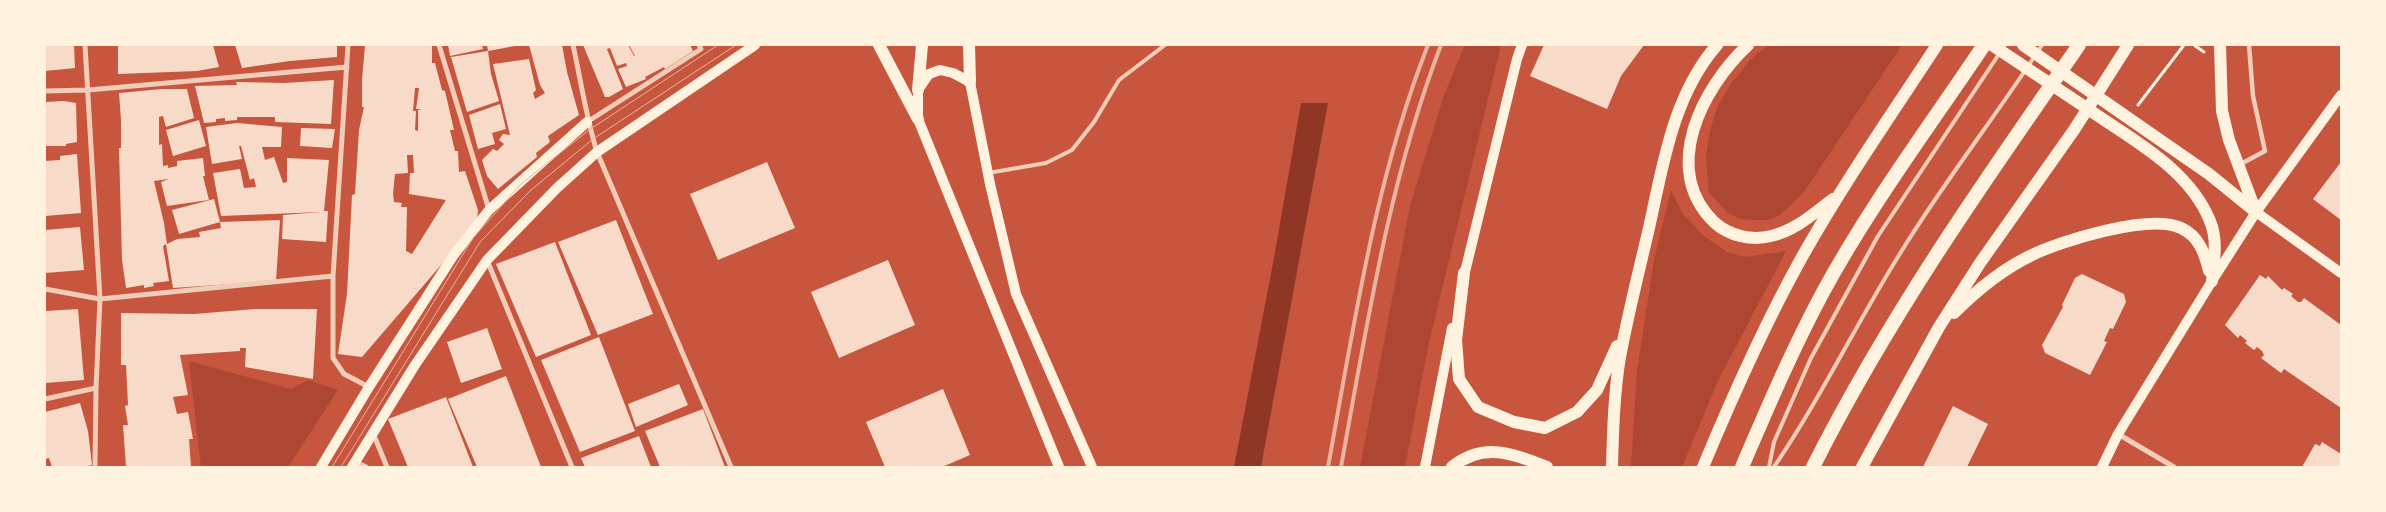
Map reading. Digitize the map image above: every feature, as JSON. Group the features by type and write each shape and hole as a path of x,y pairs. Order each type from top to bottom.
{"highway":[{"path":"1742,467 1790,360 1823,294 1867,218 1984,45"},
{"path":"1813,467 1838,418 1891,325 2078,45"}],"main road":[{"path":"354,464 447,316 487,260 557,188 597,152 755,45"},
{"path":"918,119 918,90 922,45"},
{"path":"968,45 970,82 988,173 1016,294 1092,467"},
{"path":"1425,467 1434,413 1464,272 1522,45"},
{"path":"1612,467 1616,392 1627,326 1670,138 1682,102 1705,59 1717,45"},
{"path":"1748,45 1723,74 1706,98 1688,152 1688,174 1695,196 1705,213 1718,226 1731,234 1750,238 1772,236 1801,223 1839,195"},
{"path":"1703,467 1731,400 1802,258 1839,195 1937,45"},
{"path":"1992,45 2142,146 2186,182 2202,204 2211,222 2216,244 2212,281"},
{"path":"2023,45 2156,137 2256,212 2341,272"},
{"path":"1862,467 1939,328 1980,263 2074,130 2128,45"},
{"path":"2220,45 2222,111 2238,165 2256,212"},
{"path":"878,46 918,119 1059,467"},
{"path":"918,90 929,74 940,70 953,73 970,82"},
{"path":"2102,467 2118,434 2256,212 2341,96"},
{"path":"321,467 369,387 453,256 489,210 587,122"},
{"path":"1939,328 1981,287 2030,256 2085,234 2139,225 2181,228 2194,238 2204,253 2212,281"},
{"path":"1464,272 1456,340 1459,379 1478,407 1514,422 1545,428 1577,412 1597,390 1627,326"},
{"path":"1452,467 1478,452 1496,452 1521,456 1547,467"}],"street":[{"path":"85,45 100,299 95,467"},
{"path":"348,45 333,276 332,358 344,374 369,387"},
{"path":"439,45 489,210"},
{"path":"573,45 583,90 587,122 597,152 731,467"},
{"path":"587,122 701,49 699,45"},
{"path":"2238,165 2265,150 2253,96 2249,45"},
{"path":"45,91 88,90 347,67"},
{"path":"487,260 572,467"},
{"path":"45,289 100,299 333,276"},
{"path":"45,398 96,388"},
{"path":"373,432 387,467"},
{"path":"2118,434 2174,467"},
{"path":"354,464 366,467"}],"lane":[{"path":"988,173 1046,163 1072,150 1094,122 1120,80 1165,45"},
{"path":"1769,467 1774,442 1811,358 1878,236 2005,45"},
{"path":"1774,467 1901,251 1967,152 2012,92 2042,45"}],"path":[{"path":"2128,118 2184,45"}],"shaded area":[{"path":"1465,45 1501,45 1428,347 1405,467 1360,467 1410,206 1444,95"},
{"path":"1769,45 1902,45 1804,192 1780,215 1768,220 1740,219 1728,213 1709,193 1706,157 1710,130 1718,105 1733,81 1753,57"},
{"path":"1301,103 1328,103 1261,467 1234,467 1274,258"},
{"path":"1671,190 1683,214 1704,236 1727,252 1746,257 1786,251 1717,383 1682,467 1631,467 1637,371 1654,260"},
{"path":"189,361 291,389 308,380 338,390 288,467 201,467"}],"building":[{"path":"45,45 74,45 75,68 45,71"},
{"path":"118,45 213,45 219,67 197,71 118,74"},
{"path":"235,45 337,45 337,57 242,68"},
{"path":"365,45 432,45 432,63 435,63 442,90 445,91 454,130 450,130 455,151 458,151 459,172 465,171 478,210 477,220 472,229 362,357 338,354 347,294 352,195 355,194 359,130 364,107 362,107","holes":["415,88 419,88 416,109 422,109 418,110 418,131 415,130 416,111 413,111","407,155 413,155 414,173 410,173 409,194 446,200 412,254 406,251 407,207 401,207 402,203 394,202 393,194 395,174 408,173"]},
{"path":"448,45 482,45 483,49 450,56"},
{"path":"487,45 515,45 515,46 488,51"},
{"path":"529,45 562,45 567,72 579,115 548,136 550,142 536,153 537,157 498,189 487,176 482,160 493,149 497,151 504,144 499,140 503,134 510,135 493,64 529,59 536,90 533,93 535,99 545,93 540,85"},
{"path":"583,45 628,45 634,56 629,45 690,45 693,51 665,69 664,67 645,77 646,79 626,87 618,69 627,66 626,63 617,66 610,48 607,49 623,89 609,97 605,97"},
{"path":"1544,45 1644,45 1621,76 1607,109 1530,76"},
{"path":"488,51 491,74 499,101 467,112 451,57"},
{"path":"334,80 331,124 275,122 275,117 237,117 237,120 225,121 225,118 216,119 216,122 204,123 195,86 237,85 236,82 284,83"},
{"path":"187,89 194,118 166,127 163,116 159,117 159,145 162,144 163,166 168,165 168,168 177,166 177,161 203,158 205,176 203,176 209,200 167,206 161,182 169,179 154,181 167,244 177,239 200,237 199,232 221,228 220,222 280,220 276,281 173,288 166,244 163,246 169,281 153,283 154,286 144,288 144,285 126,288 122,260 119,148 121,148 121,120 119,93"},
{"path":"64,101 76,103 77,142 66,144 66,146 45,146 45,102"},
{"path":"500,104 506,129 492,133 495,144 478,149 469,115"},
{"path":"199,120 206,146 173,156 166,130"},
{"path":"237,123 282,127 281,147 262,147 265,160 274,157 283,183 287,182 287,158 329,160 324,211 328,211 326,242 282,239 283,215 320,212 221,216 213,173 240,169 244,188 256,187 254,178 250,180 241,146 239,146 242,159 212,164 206,127"},
{"path":"301,128 335,129 332,148 300,146"},
{"path":"77,154 81,213 45,216 45,161 60,160 60,156"},
{"path":"767,162 795,228 718,260 690,194"},
{"path":"2341,162 2341,220 2313,199"},
{"path":"214,199 220,222 179,234 172,210"},
{"path":"616,220 653,314 598,335 558,242"},
{"path":"80,227 84,270 45,273 45,230"},
{"path":"555,242 591,335 536,357 496,264"},
{"path":"888,260 915,325 839,358 811,292"},
{"path":"2082,274 2124,294 2126,302 2113,329 2110,328 2104,341 2107,342 2090,375 2045,353 2042,345 2063,307 2062,305 2075,278"},
{"path":"2260,275 2266,279 2268,276 2282,290 2284,288 2293,294 2291,296 2298,302 2301,302 2304,298 2341,325 2341,408 2284,369 2281,373 2261,358 2264,355 2262,351 2257,347 2254,350 2245,343 2247,341 2240,335 2238,338 2225,325"},
{"path":"78,309 84,380 45,383 45,311"},
{"path":"255,309 317,309 313,379 245,367 246,348 240,348 240,351 180,355 188,395 173,397 177,414 188,412 193,439 189,439 191,467 126,467 123,425 128,425 125,406 128,405 126,365 121,365 121,313 194,314"},
{"path":"487,328 502,369 461,383 447,342"},
{"path":"599,337 635,431 580,452 541,360"},
{"path":"506,376 541,467 477,467 448,399"},
{"path":"679,384 688,405 636,427 628,404"},
{"path":"943,389 970,455 942,467 885,467 866,422"},
{"path":"446,397 473,467 408,467 388,419"},
{"path":"80,403 88,431 92,465 84,467 52,467 49,458 45,459 45,412"},
{"path":"1953,406 1988,424 1967,467 1923,467"},
{"path":"703,409 725,467 660,467 645,431"},
{"path":"639,436 651,467 585,467 581,458"},
{"path":"2322,442 2341,454 2341,467 2302,467 2315,444 2320,446"}],"tram line":[{"path":"332,467 473,238 521,184 589,130 718,45"},
{"path":"341,467 480,242 531,190 593,139 736,45"}],"railway":[{"path":"1328,467 1357,307 1380,200 1410,96 1428,45"},
{"path":"1341,467 1370,307 1393,200 1423,96 1441,45"}]}
